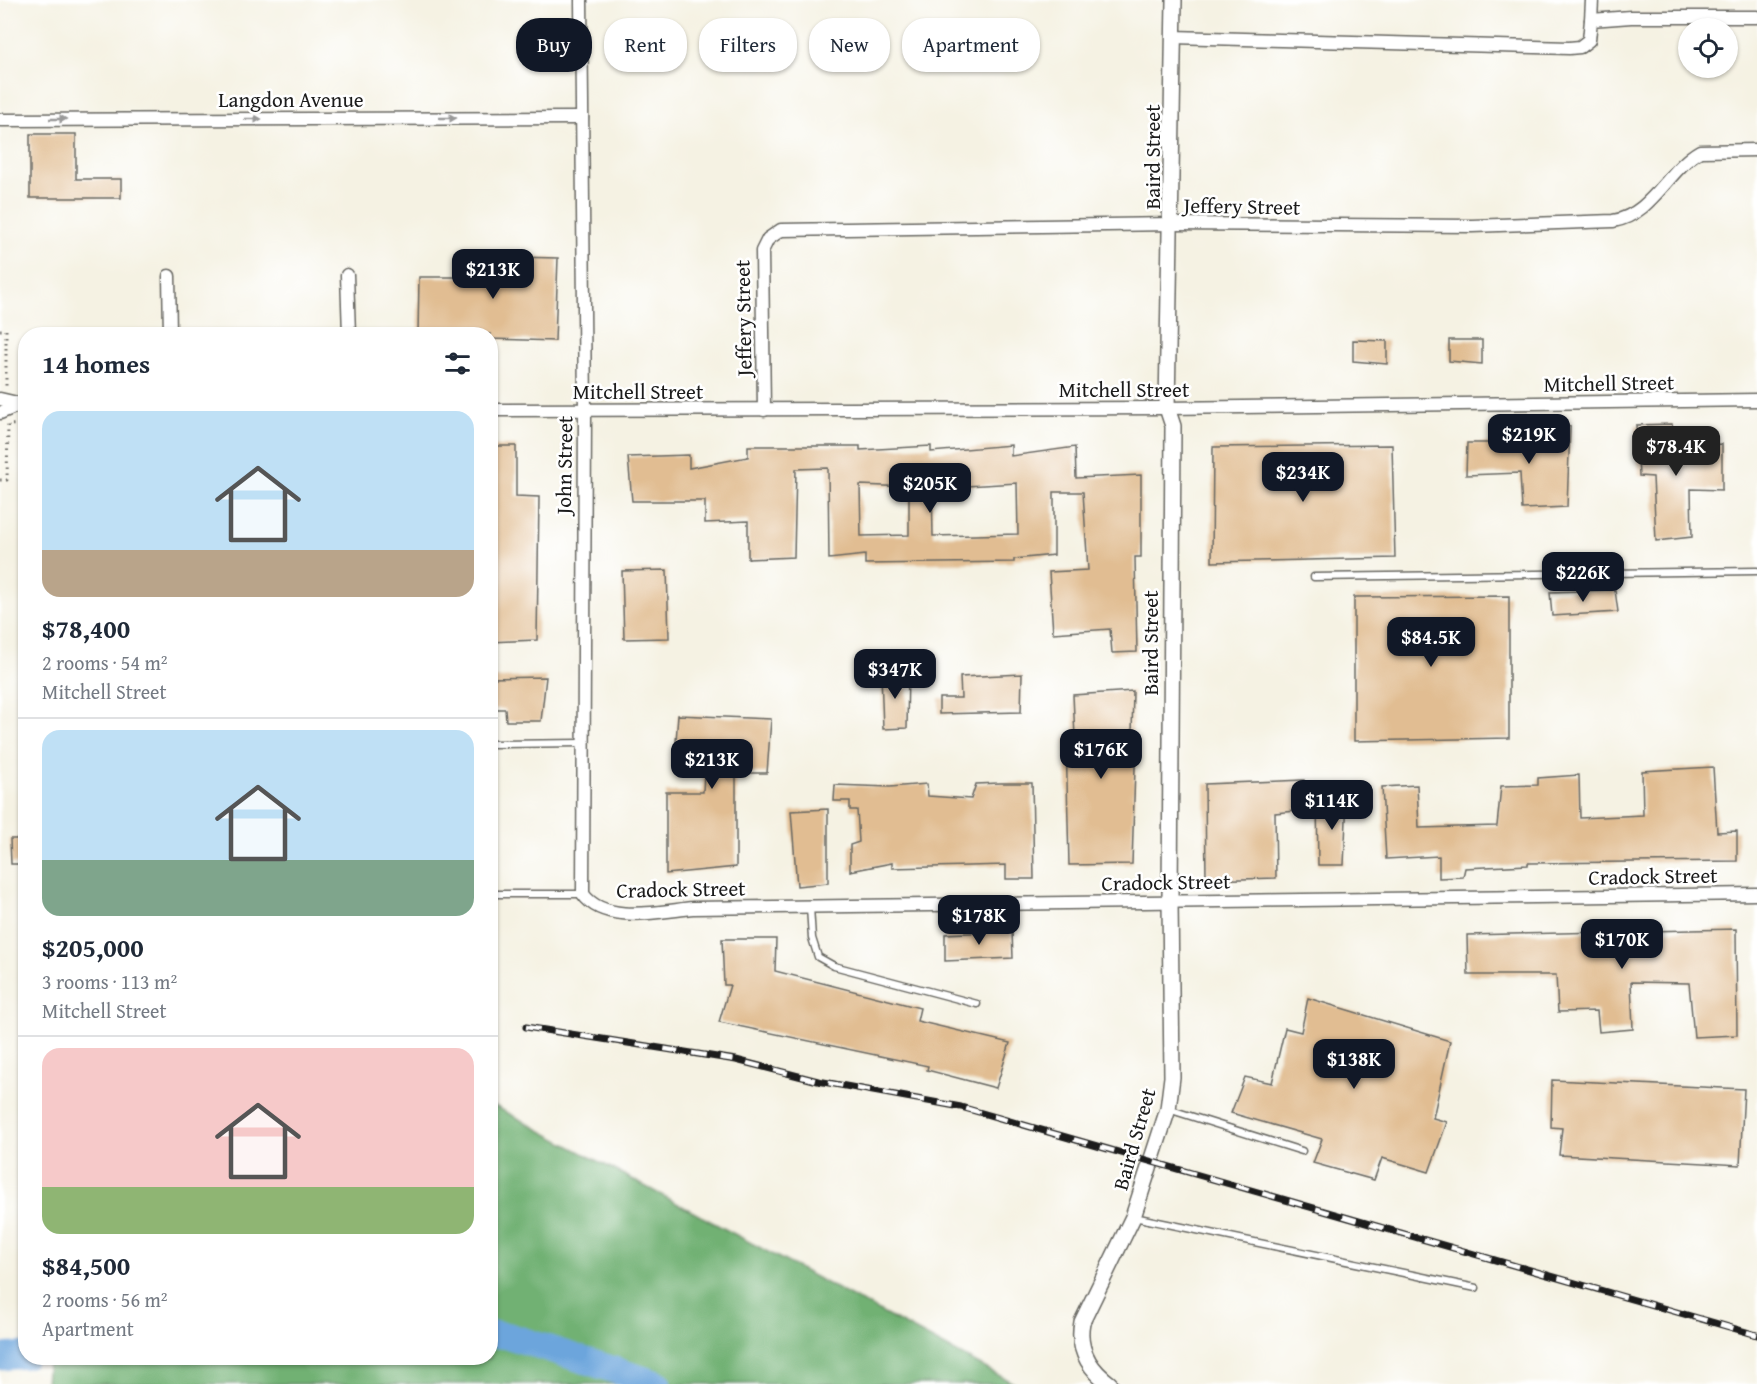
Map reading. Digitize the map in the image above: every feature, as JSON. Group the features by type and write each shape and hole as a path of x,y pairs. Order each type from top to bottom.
{"street":[{"name":"John Street","path":"581,0 585,411 582,742 584,894"},
{"name":"Baird Street","path":"1110,1384 1096,1372 1081,1347 1082,1322 1088,1304 1133,1217 1168,1109 1173,1052 1170,901 1173,426 1167,408 1172,224 1174,0"},
{"path":"1173,37 1569,48 1580,47 1589,40 1592,0"},
{"path":"1591,20 1631,17 1757,17"},
{"name":"Langdon Avenue","path":"0,120 582,118"},
{"name":"Jeffery Street","path":"764,410 762,251 766,242 777,231 798,228 1172,224 1369,227 1613,221 1622,220 1641,208 1700,151 1757,150"},
{"path":"347,275 349,327"},
{"path":"169,276 170,327"},
{"path":"3,396 18,403"},
{"name":"Mitchell Street","path":"498,410 1167,408 1757,400"},
{"path":"0,413 18,406"},
{"name":"Cradock Street","path":"584,894 589,902 611,911 810,906 1757,894"}],"lane":[{"path":"1314,577 1757,571"},
{"path":"498,744 582,742"},
{"path":"498,894 584,894"},
{"path":"810,906 812,939 818,957 834,966 977,1004"},
{"path":"1168,1109 1302,1151"},
{"path":"1133,1217 1476,1288"}],"path":[{"path":"0,330 6,330 3,396"},
{"path":"0,480 7,480 8,425 18,424"}],"green space":[{"path":"498,1108 1015,1384 46,1384 47,1365 498,1365"}],"building":[{"path":"30,134 76,134 76,179 121,179 121,198 30,198"},
{"path":"468,256 558,258 555,341 498,339 498,327 418,327 419,277 467,277"},
{"path":"1353,340 1387,341 1387,364 1353,361"},
{"path":"1449,340 1482,340 1482,364 1449,361"},
{"path":"1672,424 1675,447 1722,444 1722,490 1691,489 1692,537 1656,541 1653,477 1639,476 1636,425"},
{"path":"1570,426 1567,507 1522,509 1520,473 1466,475 1467,443 1519,443 1518,430"},
{"path":"1011,445 1011,456 1075,447 1076,478 1141,475 1141,557 1135,557 1137,652 1112,653 1110,629 1053,633 1049,572 1088,570 1083,492 1054,492 1054,555 1014,559 1014,562 865,564 865,555 829,559 828,468 796,469 794,557 748,559 748,521 705,523 705,501 632,501 628,457 689,455 689,468 748,457 748,446 860,446 860,450 931,446 931,452","holes":["1017,483 1018,534 933,536 932,488","860,485 909,487 909,535 861,536"]},
{"path":"1392,445 1395,558 1212,562 1213,447"},
{"path":"498,446 516,446 516,496 539,497 537,640 498,642"},
{"path":"667,570 669,638 624,639 622,571"},
{"path":"1615,590 1618,612 1552,616 1550,592"},
{"path":"1509,596 1509,738 1354,741 1354,597"},
{"path":"908,672 907,728 883,729 881,673"},
{"path":"1022,674 1021,712 939,714 939,698 961,698 960,677"},
{"path":"546,677 541,721 506,721 505,709 498,709 498,678"},
{"path":"1133,691 1132,735 1136,735 1132,864 1069,865 1066,737 1075,737 1073,695"},
{"path":"678,715 771,719 767,773 736,773 736,867 666,874 666,792 703,792 705,755 675,755"},
{"path":"1713,767 1717,832 1737,831 1737,861 1528,863 1528,865 1465,868 1463,877 1439,878 1439,856 1386,859 1382,787 1417,785 1419,828 1497,826 1501,786 1538,785 1538,778 1579,775 1580,818 1643,815 1642,771"},
{"path":"1304,780 1306,810 1275,813 1276,878 1206,880 1205,784"},
{"path":"1032,783 1034,879 1006,879 1006,865 892,868 892,863 850,871 850,845 859,842 857,810 850,810 850,801 834,801 835,785 890,787 927,784 928,796 971,799 976,784"},
{"path":"1347,797 1344,865 1318,865 1317,799"},
{"path":"828,809 828,883 797,886 791,811"},
{"path":"10,839 18,839 18,864 11,864"},
{"path":"1736,929 1737,1035 1694,1037 1689,983 1631,982 1633,1029 1599,1032 1597,1011 1558,1012 1556,975 1468,975 1467,935"},
{"path":"1012,931 1013,958 945,961 945,934"},
{"path":"722,939 776,939 775,971 920,1008 917,1021 1010,1043 996,1088 927,1070 928,1066 719,1022 730,985 724,985"},
{"path":"1308,998 1450,1041 1433,1118 1447,1122 1429,1172 1382,1158 1374,1180 1313,1163 1322,1139 1231,1113 1245,1077 1272,1083 1285,1028 1301,1032"},
{"path":"1552,1080 1744,1089 1740,1165 1559,1155 1562,1128 1551,1127"}],"waterway":[{"path":"498,1335 509,1336 658,1384"},
{"path":"0,1357 18,1356"}],"railway":[{"path":"526,1027 736,1060 818,1081 961,1107 1757,1335"}]}
